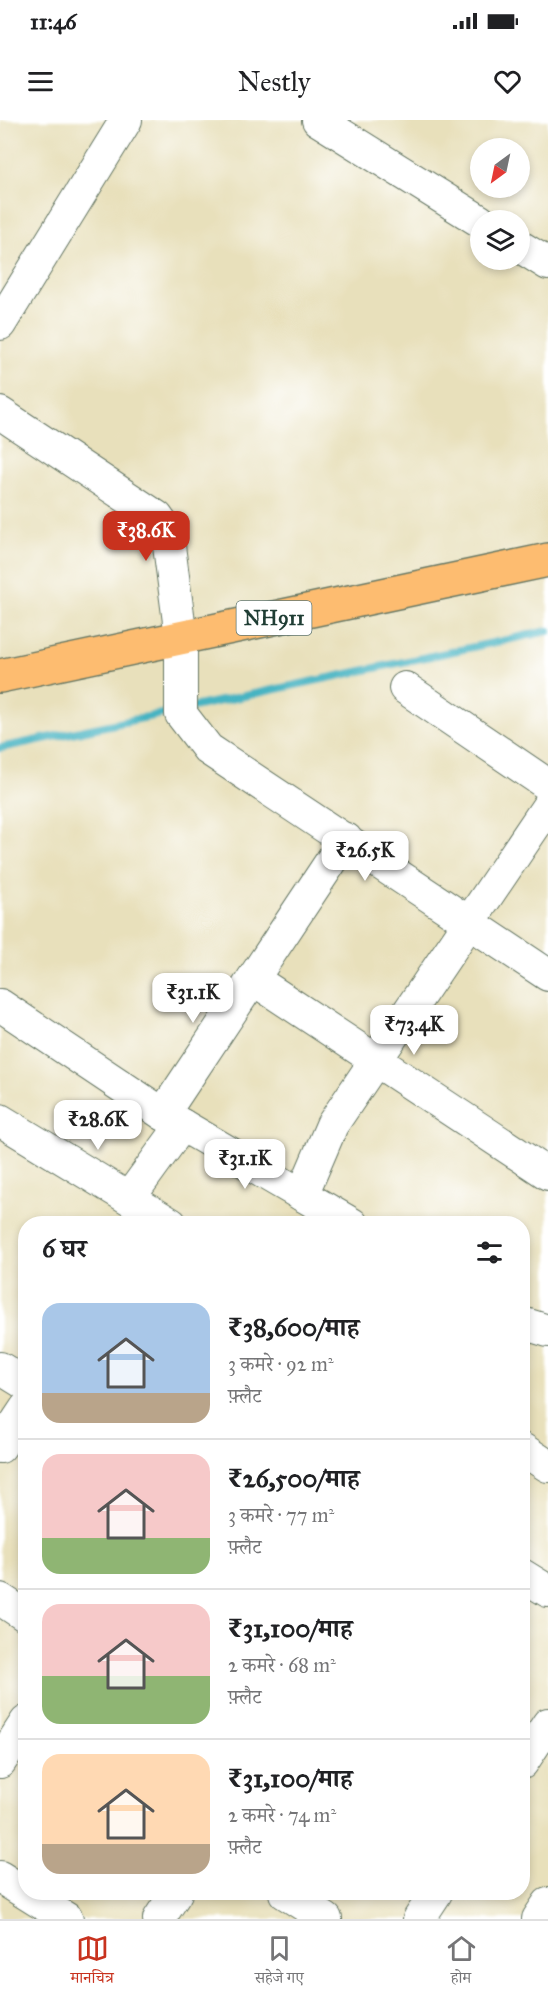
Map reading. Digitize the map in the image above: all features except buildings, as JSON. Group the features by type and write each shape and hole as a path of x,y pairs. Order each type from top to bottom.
{"highway":[{"name":"NH911","path":"0,676 548,560"}],"street":[{"path":"0,323 126,120"},
{"path":"318,120 470,215"},
{"path":"530,253 548,264"},
{"path":"0,413 157,517 167,531 181,637 181,714 208,749 548,975"},
{"path":"405,688 548,785"},
{"path":"302,1195 332,1125 548,806"},
{"path":"0,1120 150,1215 172,1119 253,979 346,839"},
{"path":"253,979 548,1173"},
{"path":"0,1005 172,1119 338,1216"},
{"path":"530,1325 548,1331"},
{"path":"0,1368 18,1379"},
{"path":"0,1447 18,1420"},
{"path":"530,1454 548,1466"},
{"path":"530,1580 548,1591"},
{"path":"0,1599 18,1611"},
{"path":"530,1751 548,1724"},
{"path":"0,1762 18,1735"},
{"path":"0,1877 18,1888"},
{"path":"37,1900 67,1919"},
{"path":"159,1919 171,1900"},
{"path":"296,1900 326,1919"},
{"path":"419,1919 431,1900"},
{"path":"538,1919 548,1904"}],"waterway":[{"path":"188,708 548,631"},
{"path":"0,748 176,711"}]}
